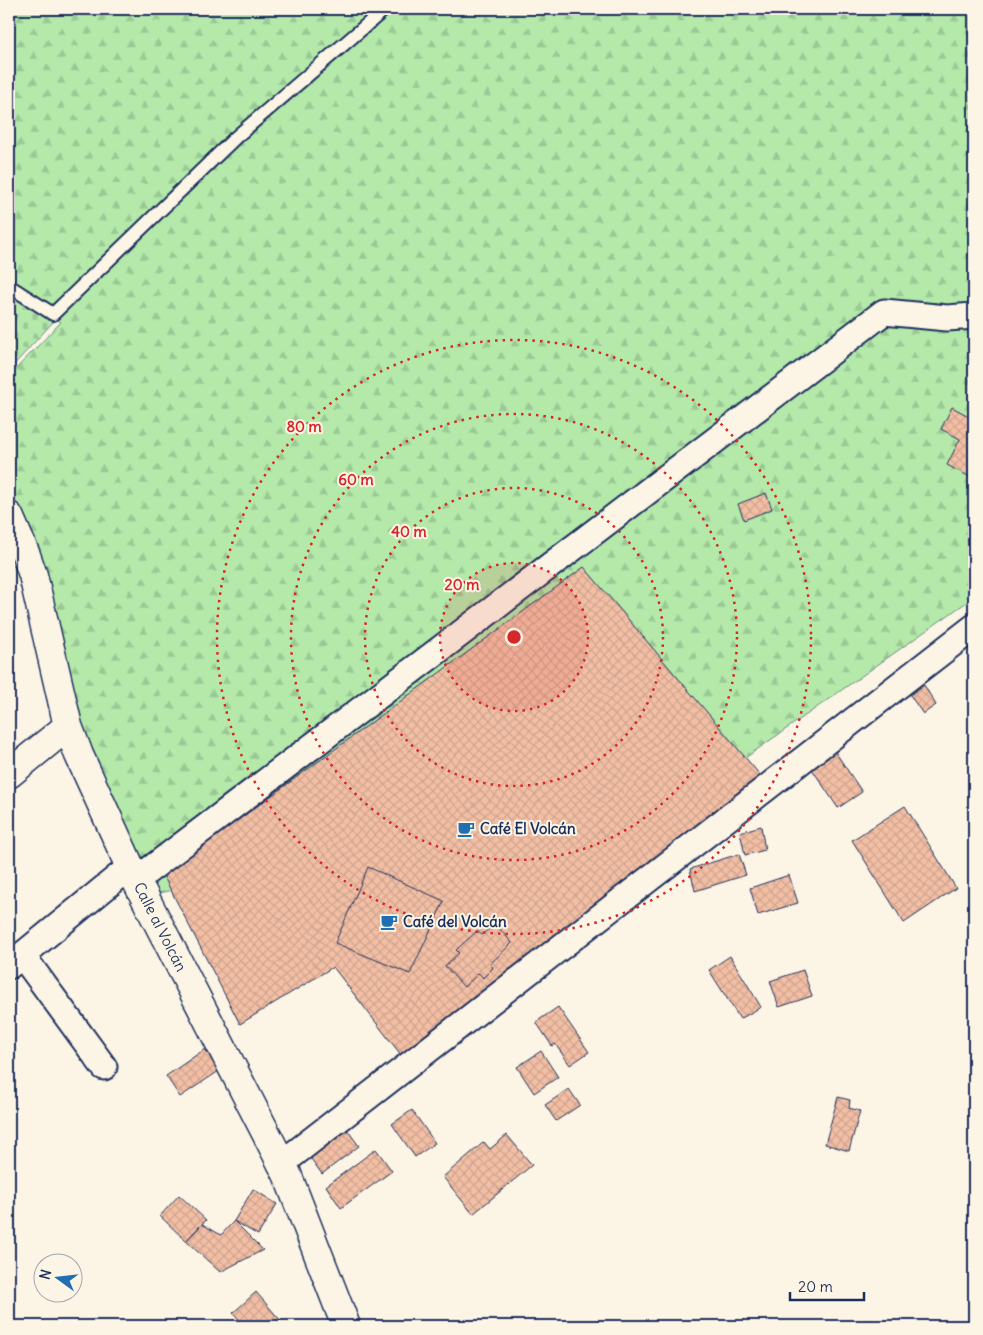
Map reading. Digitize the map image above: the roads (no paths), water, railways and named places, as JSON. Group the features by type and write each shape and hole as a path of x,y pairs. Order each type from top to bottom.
{"street":[{"path":"104,1066 16,960 884,312 947,318 974,316"},
{"name":"Calle al Volcán","path":"9,516 33,575 68,726 79,755 133,873 287,1174 339,1322"},
{"path":"281,1164 974,628"},
{"path":"9,774 68,726"}],"lane":[{"path":"9,286 53,314 236,137 385,9"}],"place":[{"name":"Café El Volcán","path":"466,829"},
{"name":"Café del Volcán","path":"389,922"}]}
